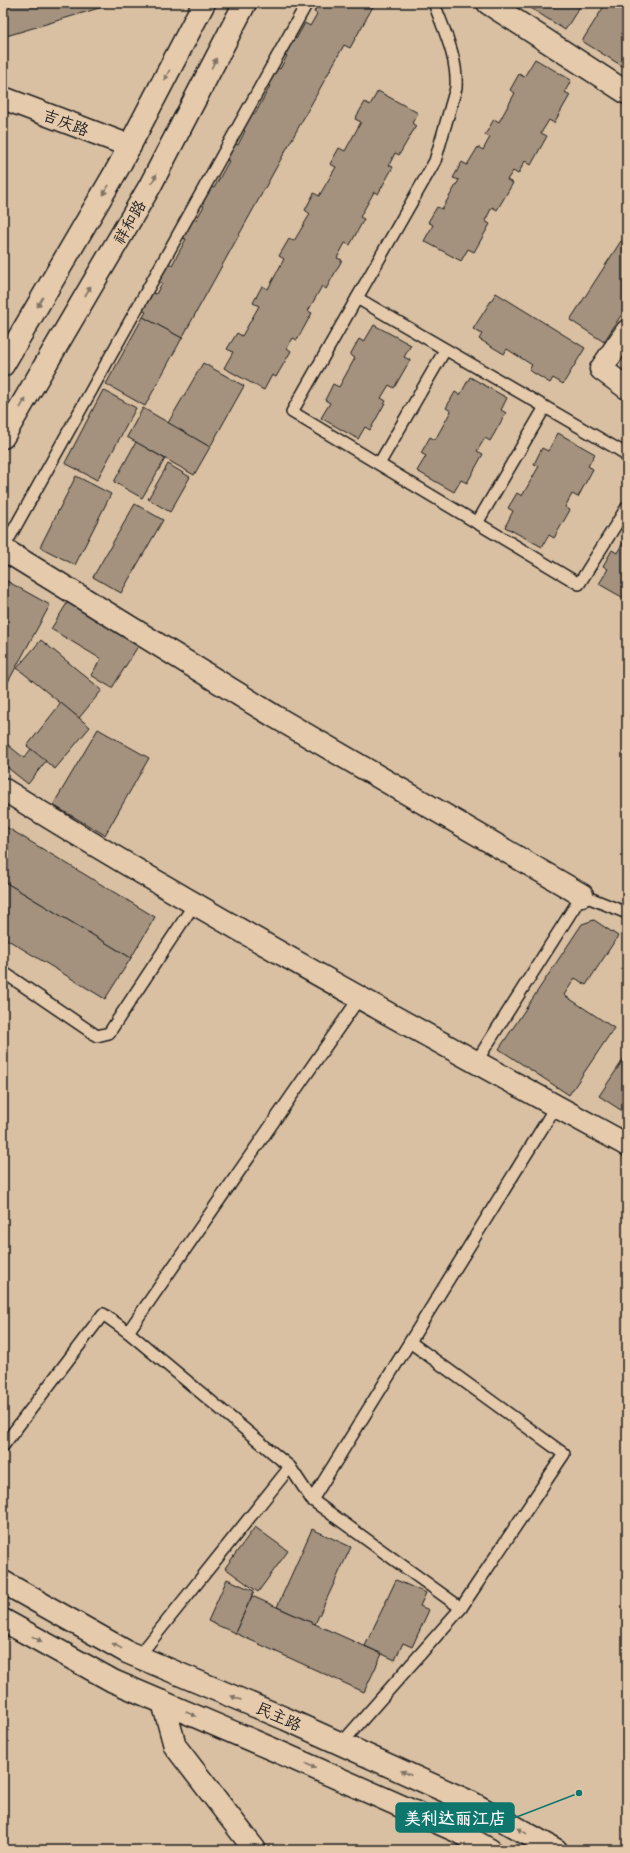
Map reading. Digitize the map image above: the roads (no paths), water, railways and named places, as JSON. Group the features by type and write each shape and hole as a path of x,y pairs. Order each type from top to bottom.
{"main road":[{"path":"3,365 130,146 204,3"},
{"name":"祥和路","path":"3,437 150,186 245,3"},
{"path":"488,3 627,93"},
{"name":"吉庆路","path":"3,98 130,146"},
{"path":"627,331 602,369 627,388"},
{"path":"3,549 274,716 582,895"},
{"path":"3,789 73,832 195,903 476,1062 627,1145"},
{"name":"民主路","path":"3,1582 128,1652 472,1802 556,1850"},
{"name":"民主路","path":"3,1620 113,1681 272,1749 457,1831 490,1850"},
{"path":"163,1702 175,1746 254,1850"}],"lane":[{"path":"3,549 307,3"},
{"path":"434,3 456,65 456,88 435,161 292,412 579,584 627,507"},
{"path":"357,298 545,407 627,457"},
{"path":"379,464 446,350"},
{"path":"477,523 545,407"},
{"path":"476,1062 582,895 627,913"},
{"path":"3,972 97,1036 109,1033 195,903"},
{"path":"128,1332 360,997"},
{"path":"312,1500 556,1106"},
{"path":"3,1446 103,1314 128,1332 290,1467 312,1500 461,1608"},
{"path":"341,1744 461,1608 564,1454 410,1342"},
{"path":"139,1656 290,1467"}],"place":[{"name":"美利达丽江店","path":"579,1793"}]}
